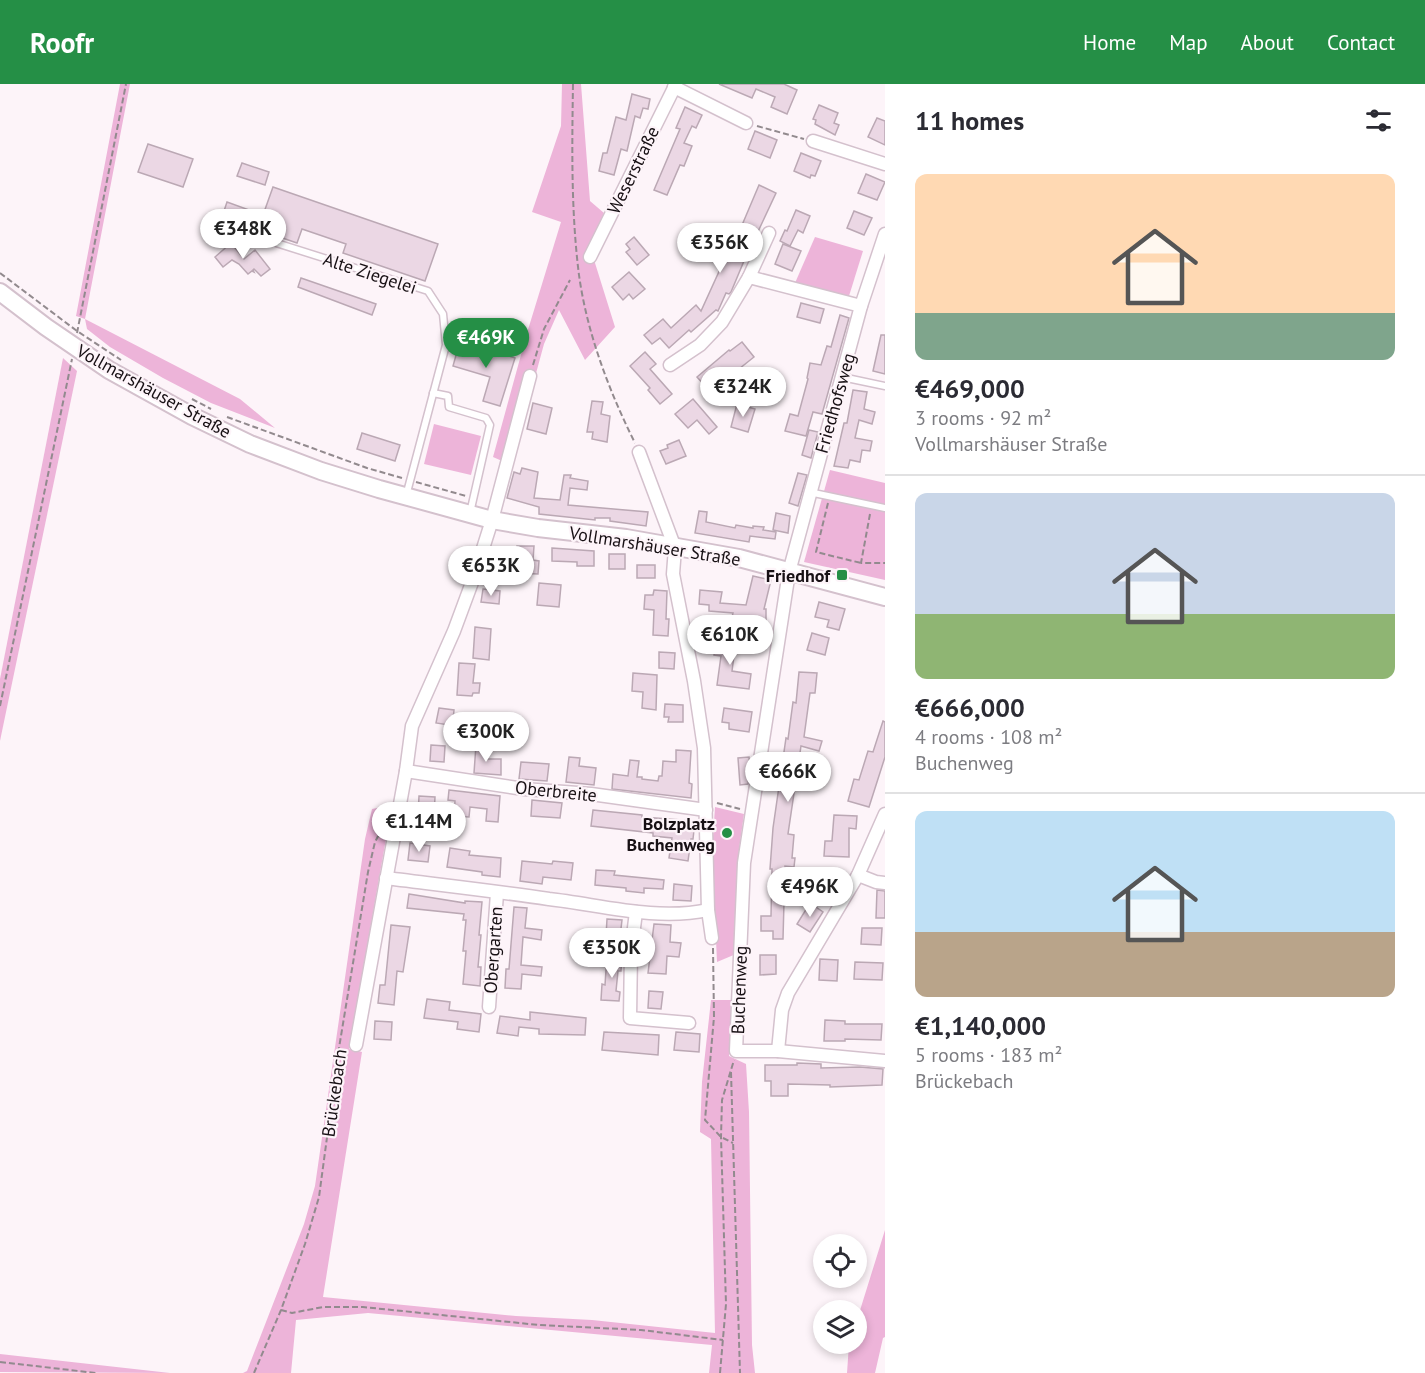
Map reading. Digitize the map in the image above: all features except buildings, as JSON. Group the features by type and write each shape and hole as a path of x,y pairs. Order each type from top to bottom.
{"main road":[{"name":"Vollmarshäuser Straße","path":"0,292 76,339 109,370 192,417 250,444 321,471 405,497 471,508 492,520 538,528 626,538 739,558 885,597"}],"street":[{"path":"675,86 746,123"},
{"name":"Weserstraße","path":"590,256 675,86"},
{"path":"813,141 885,164"},
{"path":"670,365 700,345 722,322 749,277 769,233"},
{"name":"Friedhofsweg","path":"789,572 861,306 885,234"},
{"path":"749,277 861,306"},
{"path":"492,520 530,376"},
{"path":"639,452 675,548 673,574 694,681 704,748 708,910 712,938"},
{"name":"Brückebach","path":"356,1045 406,771 412,726 454,631 492,520"},
{"name":"Buchenweg","path":"778,1051 736,1051 744,863 789,572"},
{"name":"Oberbreite","path":"406,771 461,781 706,805"},
{"path":"885,814 858,875 788,993 782,1010 778,1051 885,1061"},
{"path":"858,875 885,883"},
{"name":"Obergarten","path":"386,878 636,912 690,914 708,910"},
{"name":"Obergarten","path":"489,1007 497,893"},
{"path":"636,912 631,951 630,1018 689,1023"}],"lane":[{"name":"Alte Ziegelei","path":"210,222 428,291 443,314 446,345 405,497"},
{"path":"842,377 885,386"},
{"path":"433,393 448,396 449,407 486,418 490,425 471,508"},
{"path":"809,492 885,508"}],"path":[{"path":"0,706 126,84"},
{"path":"573,84 572,145 577,254 581,285 595,345 625,423 639,452"},
{"path":"746,123 813,141"},
{"path":"0,273 76,339 125,363"},
{"path":"530,376 544,329 570,280"},
{"path":"188,397 215,411"},
{"path":"225,416 357,465 466,495 471,508"},
{"path":"830,496 816,552 861,562 885,563"},
{"path":"861,562 871,505"},
{"path":"706,805 752,812"},
{"name":"Brückebach","path":"254,1373 281,1310 319,1197 341,1036 375,842 387,820 398,813"},
{"path":"712,938 714,1017 705,1120 721,1137 734,1143"},
{"path":"720,1373 726,1304 722,1100 731,1069 740,1373"},
{"path":"281,1310 292,1313 323,1307 363,1307 539,1325 641,1330 723,1340"},
{"path":"0,1362 96,1373"}],"shaded area":[{"path":"120,84 130,84 85,319 76,316"},
{"path":"562,84 581,84 590,201 604,213 590,247 615,327 585,360 559,310 544,344 511,465 493,457 527,333 561,222 532,212 561,126"},
{"path":"815,237 863,251 849,296 795,283"},
{"path":"85,319 240,399 275,428 211,403 163,378 110,347 87,329"},
{"path":"63,358 77,371 0,741 0,679"},
{"path":"434,424 481,436 471,475 424,464"},
{"path":"830,470 885,483 885,580 804,562"},
{"path":"392,805 349,1049 362,1052 323,1297 715,1333 711,1139 700,1132 702,1082 711,1000 731,1000 729,1056 746,1064 749,1112 752,1345 755,1373 709,1373 712,1345 368,1313 296,1320 291,1373 243,1373 247,1371 304,1224 315,1186 365,839 372,809"},
{"path":"715,807 744,814 738,857 736,954 717,962 712,852"},
{"path":"885,1230 885,1337 875,1373 847,1373 848,1354 867,1354 867,1300 863,1300"},
{"path":"0,1354 170,1373 0,1372"}],"place":[{"name":"Friedhof","path":"842,575"},
{"name":"Bolzplatz Buchenweg","path":"727,833"}]}
